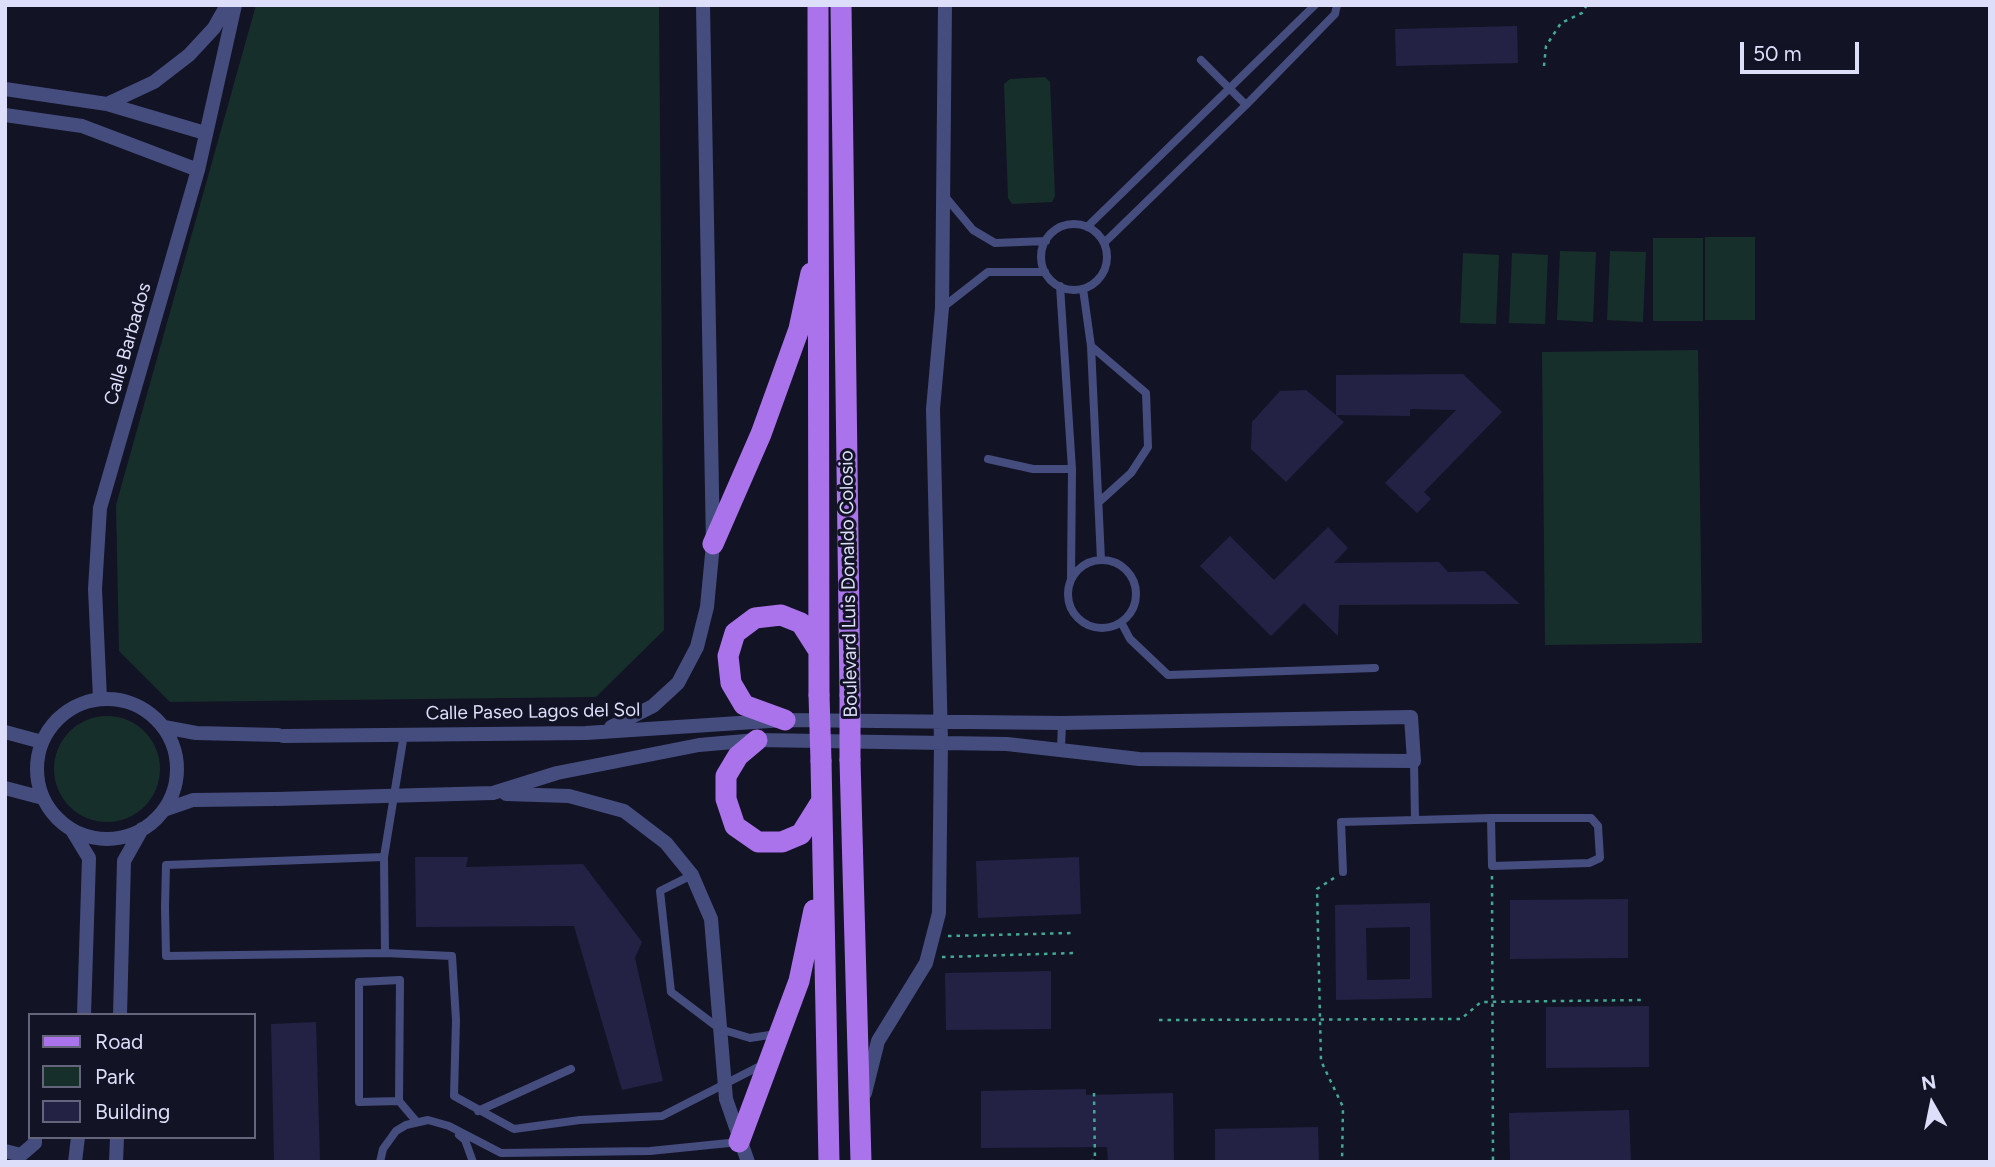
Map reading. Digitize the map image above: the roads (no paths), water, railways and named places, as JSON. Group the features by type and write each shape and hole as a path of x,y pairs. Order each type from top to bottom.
{"main road":[{"name":"Boulevard Luis Donaldo Colosio","path":"818,5 820,227 817,648 830,1162"},
{"name":"Boulevard Luis Donaldo Colosio","path":"841,5 850,760 861,1162"},
{"path":"713,544 761,434 799,328 820,227"},
{"path":"785,720 744,705 731,683 728,656 734,633 755,618 780,615 801,624 817,648"},
{"path":"757,740 737,756 726,776 726,799 735,826 758,842 782,842 801,834 821,802"},
{"path":"739,1142 804,962 822,863"}],"street":[{"path":"107,104 154,82 190,55 214,28 227,5"},
{"name":"Calle Barbados","path":"100,699 95,589 100,508 198,170 235,5"},
{"path":"586,733 622,724 653,706 678,683 697,647 707,607 713,544 703,5"},
{"path":"860,1111 878,1041 928,957 939,913 941,742 933,409 943,308 941,192 945,5"},
{"path":"5,89 107,104 205,133"},
{"path":"5,115 82,126 198,170"},
{"path":"164,810 176,783 177,768 171,740 154,717 135,705 100,699 65,713 42,741 37,770 43,798 60,821 72,830 100,838 129,835 142,829 164,810 193,800 493,793 569,796 624,811 666,843 692,875 711,919 725,1084 739,1142 748,1162"},
{"name":"Calle Paseo Lagos del Sol","path":"164,727 196,733 280,736 586,733 785,720 1062,723 1411,717 1414,761"},
{"path":"5,732 42,741"},
{"path":"493,793 556,773 699,745 757,740 941,742 1060,748 1139,759 1414,761"},
{"path":"5,788 43,798"},
{"path":"120,1013 124,861 142,829"},
{"path":"72,830 89,858 84,1013"},
{"path":"5,1151 21,1155 35,1143 35,1139"},
{"path":"75,1162 78,1139"},
{"path":"116,1162 117,1139"}],"lane":[{"path":"1087,227 1231,90 1315,5"},
{"path":"1104,243 1246,105 1335,14 1337,5"},
{"path":"1201,60 1246,105"},
{"path":"941,192 973,230 995,243 1046,241"},
{"path":"1078,225 1087,227 1104,243 1107,254 1101,275 1083,289 1060,286 1045,272 1042,262 1046,241 1059,228 1078,225"},
{"path":"943,308 988,272 1045,272"},
{"path":"1060,286 1072,469 1071,578 1068,600 1079,619 1099,628 1121,622 1134,605 1134,583 1121,566 1101,560 1084,565 1071,578"},
{"path":"1083,289 1091,346 1101,560"},
{"path":"1091,346 1146,393 1149,447 1131,473 1099,502"},
{"path":"988,458 1033,469 1072,469"},
{"path":"1121,622 1130,639 1168,675 1375,668"},
{"path":"1060,748 1062,723"},
{"path":"385,953 384,857 404,734"},
{"path":"1414,761 1415,820"},
{"path":"1343,872 1341,822 1491,818 1591,818 1598,826 1600,858 1589,863 1492,866 1491,818"},
{"path":"384,857 166,865 166,956 385,953 452,956 456,1020 454,1096 514,1129 580,1120 662,1116 768,1063"},
{"path":"692,875 660,891 671,992 720,1029 750,1038 778,1034"},
{"path":"400,1101 359,1102 359,982 400,980 400,1101 416,1121"},
{"path":"478,1111 571,1069"},
{"path":"380,1162 389,1139 406,1125 428,1120 449,1126 490,1150 501,1153 650,1152 739,1142"},
{"path":"449,1126 465,1140 473,1162"},
{"path":"490,1150 490,1162"}]}
